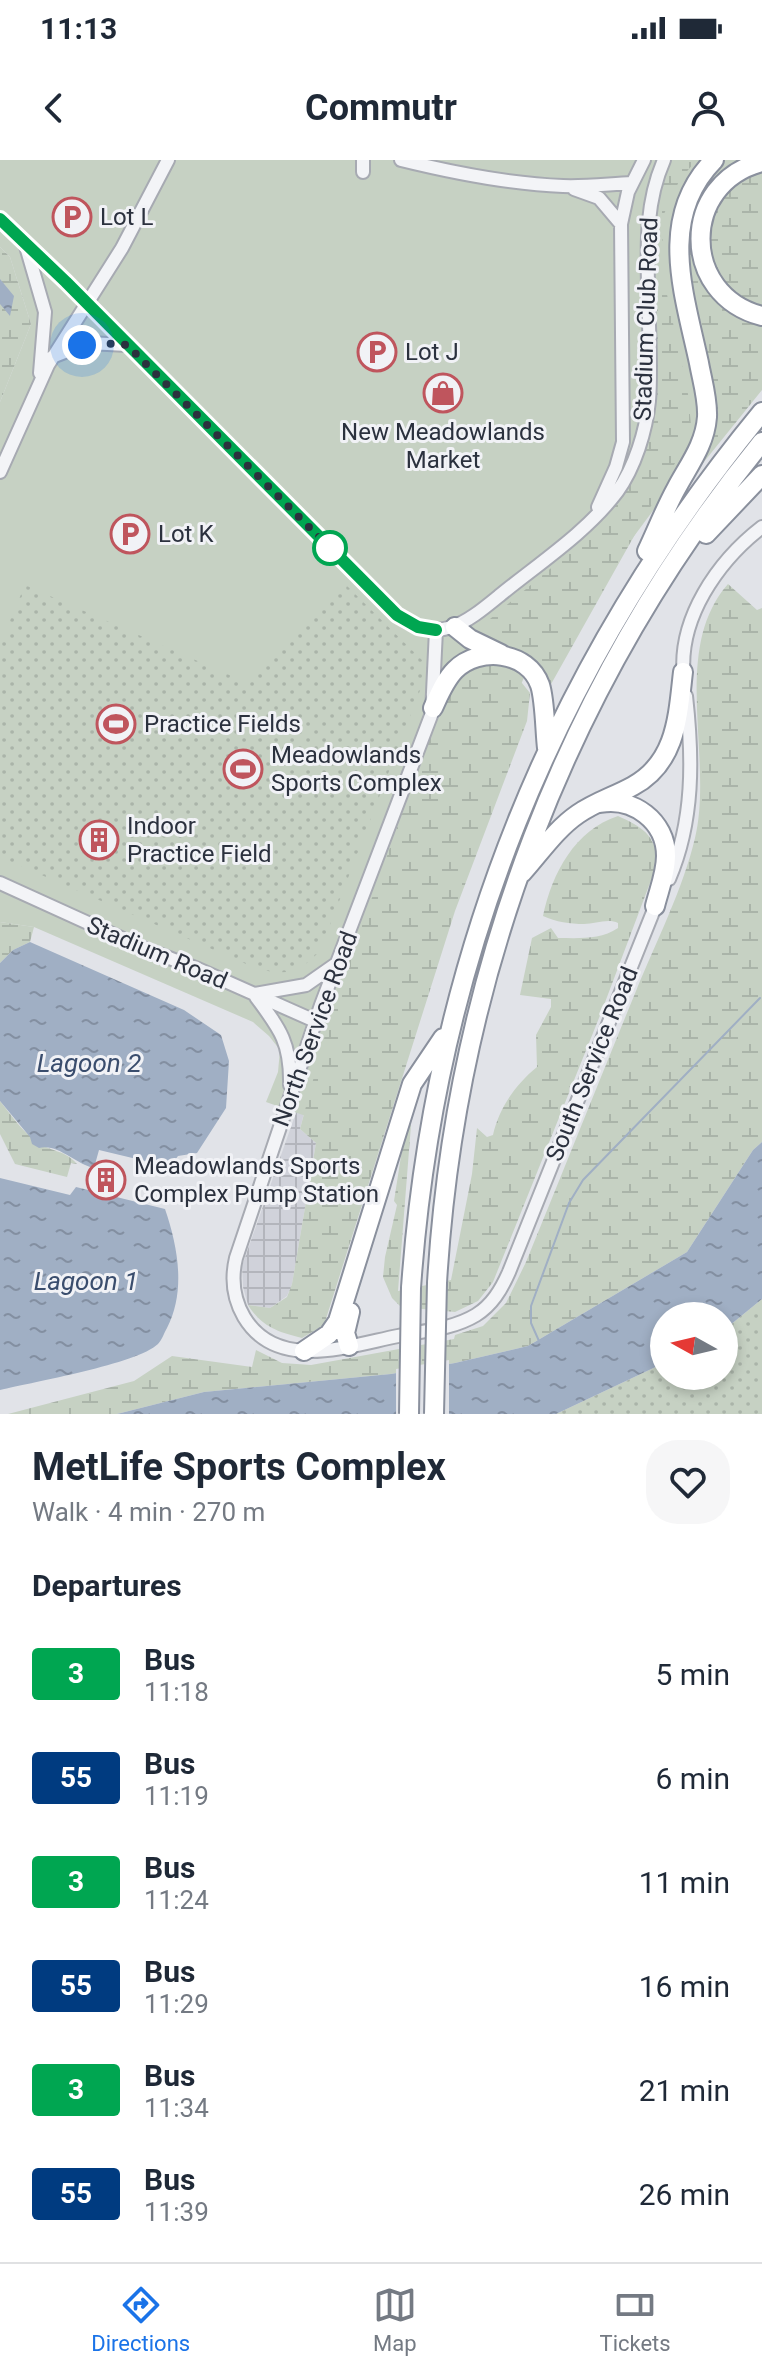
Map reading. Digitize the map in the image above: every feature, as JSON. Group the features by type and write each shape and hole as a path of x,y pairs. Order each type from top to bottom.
{"highway":[{"path":"409,1414 411,1288 425,1152 451,1025 473,944 497,872 547,748 618,614 676,489 698,452 706,426 705,393 681,278 677,241 688,196 713,161"},
{"path":"762,162 739,170 720,186 704,215 701,240 705,267 717,288 742,309 762,316"},
{"path":"618,614 680,518 762,412"},
{"path":"434,1414 437,1283 444,1190 461,1085 484,981 515,881 543,808 581,725 624,645 732,479 762,442"},
{"path":"668,574 762,475"},
{"path":"455,627 470,639 524,665 538,681 547,748"},
{"path":"433,708 449,677 462,664 479,657 505,655"},
{"path":"515,881 568,820 640,782 666,755 677,728 683,672"},
{"path":"593,805 608,802 627,804 657,826 666,855 655,906"},
{"path":"304,1351 329,1334 338,1321 412,1084 451,1025"},
{"path":"349,1346 344,1336 345,1329 391,1180 401,1121"}],"street":[{"path":"0,472 52,357 130,235 168,160"},
{"path":"401,160 486,178 567,187 595,195 621,224"},
{"name":"Stadium Club Road","path":"595,514 616,467 623,442 621,224 632,183 644,160"},
{"name":"Stadium Club Road","path":"436,630 455,627 479,613 568,540 622,483 636,454 645,423 649,383 648,226 652,194 664,160"},
{"path":"567,187 632,183"},
{"path":"0,219 88,303 397,615 418,627 436,630"},
{"path":"24,240 45,312 38,383"},
{"path":"52,357 88,343 127,345"},
{"name":"South Service Road","path":"349,1346 462,1322 478,1314 496,1296 515,1257 655,906 674,866 688,813 690,738 683,672 690,629 708,587 730,556 762,527"},
{"name":"North Service Road","path":"349,1346 304,1351 277,1346 253,1328 237,1303 233,1280 238,1250 315,1021 433,708 436,630"},
{"name":"Stadium Road","path":"0,883 315,1021"},
{"path":"289,1098 290,1063 284,1038 254,994 306,985 338,962"}],"shaded area":[{"path":"299,1104 306,1105 300,1129 316,1143 292,1284 287,1296 270,1308 248,1305 242,1266"}],"green space":[{"name":"Meadowlands Sports Complex","path":"0,160 762,160 762,364 623,551 549,616 340,1128 266,1102 278,1072 280,1050 253,1022 34,927 0,922 0,402 31,324 10,257 0,247"},
{"path":"670,160 697,160 680,179 664,214 661,266 688,394 691,425 679,456 550,686 525,659 472,634 592,534 625,491 644,444 655,201"},
{"path":"762,174 762,309 737,298 723,286 710,261 707,235 710,221 725,197 742,182"},
{"path":"684,229 693,229 699,271 762,322 762,390 699,468 696,465 703,449"},
{"path":"0,247 10,257 31,324 0,402"},
{"path":"343,582 429,667 320,951 305,964 285,972 258,969 0,857 0,644 25,585 243,681"},
{"path":"728,584 757,610 762,608 762,1142 753,1150 687,1252 528,1346 391,1374 204,1392 117,1414 8,1414 134,1381 172,1356 252,1367 256,1350 282,1363 311,1365 454,1339 455,1335 483,1326 506,1303 526,1262 690,857 699,807 697,672 701,640 711,611"},
{"path":"489,664 512,674 530,693 527,721 455,911 324,1325 302,1338 271,1328 248,1305 270,1308 287,1297 292,1284 316,1143 300,1129 332,1009 447,689 473,666"},
{"path":"618,816 648,834 655,848 656,867 493,1282 478,1301 455,1312 401,1307 392,1298 383,1277 397,1205 394,1201 406,1124 411,1125 398,1291 451,1280 472,1174 477,1128 487,1137 493,1135 509,1097 537,1067 536,1035 551,1007 551,999 520,995 532,938 551,928 558,938 574,938 597,936 618,928 618,923 614,922 574,924 543,916 552,884 568,855 589,831"},
{"path":"0,922 34,927 30,942 13,950 0,963"},
{"path":"0,1101 33,1139 68,1156 77,1164 71,1163 67,1177 15,1164 0,1134"},
{"path":"762,1299 762,1414 556,1414 650,1370 650,1390 738,1390 738,1319"}],"water":[{"path":"0,279 14,296 10,316 0,304"},
{"name":"Lagoon 2","path":"30,942 184,1010 221,1035 229,1061 226,1108 197,1153 178,1156 170,1167 99,1150 94,1168 53,1148 39,1148 32,1144 30,1137 0,1101 0,963 13,950"},
{"path":"762,1142 762,1299 738,1319 738,1302 650,1302 650,1370 556,1414 117,1414 204,1392 391,1374 528,1346 687,1252 753,1150"},
{"name":"Lagoon 1","path":"0,1178 70,1195 76,1187 165,1209 176,1254 178,1284 173,1314 158,1344 107,1365 0,1390"}],"pier":[{"path":"449,1360 449,1414 396,1414 396,1369"}],"waterway":[{"path":"539,1341 531,1323 531,1306 569,1203 583,1180 760,998"}],"bus line":[{"name":"3","path":"0,219 397,615 418,627 436,630"}],"place":[{"name":"Lot L","path":"72,217"},
{"name":"Lot J","path":"377,352"},
{"name":"New Meadowlands Market","path":"443,393"},
{"name":"Lot K","path":"130,534"},
{"name":"Practice Fields","path":"116,724"},
{"name":"Meadowlands Sports Complex","path":"243,769"},
{"name":"Indoor Practice Field","path":"99,840"},
{"name":"Meadowlands Sports Complex Pump Station","path":"106,1180"}],"route":[{"path":"82,345 127,345 330,548"}]}
